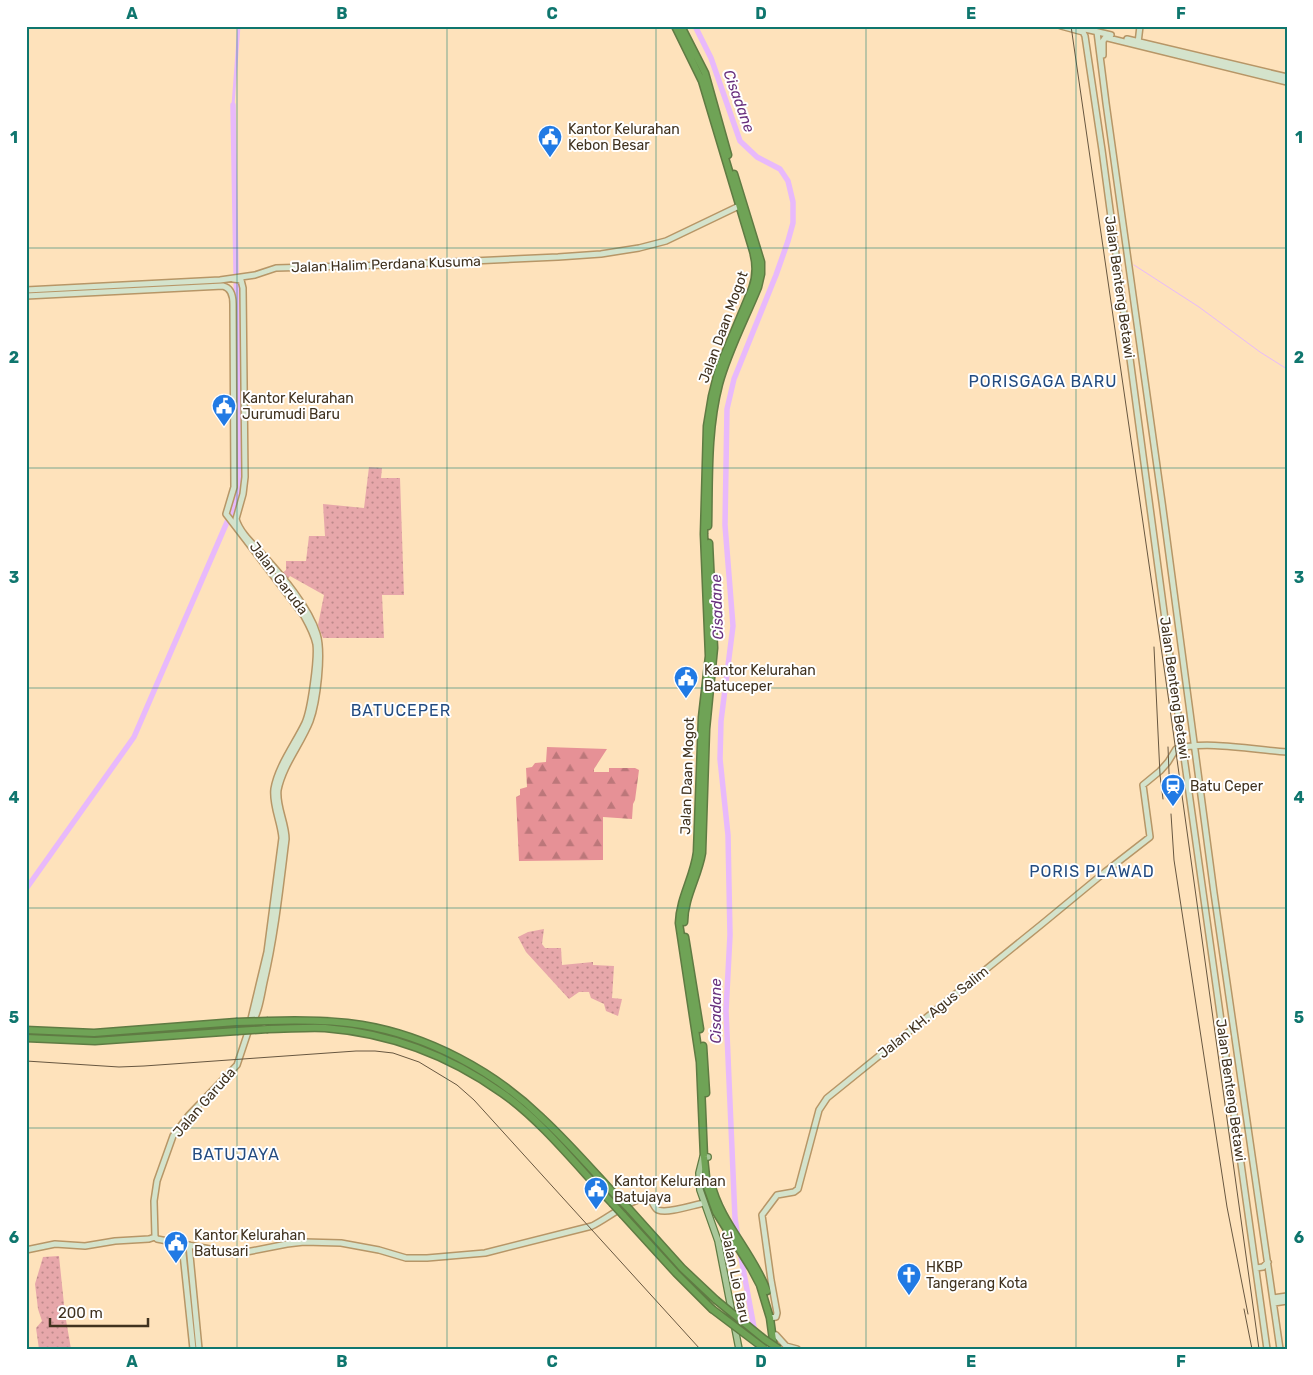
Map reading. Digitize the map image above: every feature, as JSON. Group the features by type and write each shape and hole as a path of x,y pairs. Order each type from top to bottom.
{"highway":[{"name":"Jalan Daan Mogot","path":"675,26 705,82 739,206 754,251 756,272 752,289 721,369 710,408 706,443 704,534 709,656 702,717 697,852 694,868 681,903 680,928 704,1060 706,1157 704,1170 725,1221 767,1291 776,1335 776,1349"},
{"name":"Jalan Daan Mogot","path":"681,26 697,56 761,262 758,287 721,369"},
{"path":"26,1030 94,1033 236,1022 325,1021 363,1025 400,1034 442,1050 509,1089 542,1118 682,1268 716,1300 776,1349"},
{"path":"26,1038 95,1041 268,1029 324,1028 361,1032 397,1041 438,1056 503,1094 537,1123 676,1273 712,1309 765,1349"},
{"name":"Jalan Daan Mogot","path":"772,1317 776,1349"}],"main road":[{"name":"Jalan Benteng Betawi","path":"1060,26 1084,33 1086,44 1132,371 1170,608 1188,746 1214,890 1280,1349"},
{"path":"1074,26 1287,82"},
{"path":"1138,43 1140,26"},
{"name":"Jalan Benteng Betawi","path":"1095,32 1142,365 1170,608 1267,1349"},
{"path":"1086,44 1088,36 1095,32"},
{"path":"1102,74 1104,39 1138,43"},
{"path":"1230,66 1287,77"},
{"path":"1095,105 1102,106 1106,103"},
{"path":"1102,150 1108,150 1112,147"},
{"name":"Jalan Halim Perdana Kusuma","path":"26,296 56,295 82,290 236,278 256,275 276,268 386,265 601,254 639,248 666,241 739,206"},
{"path":"243,288 256,275"},
{"name":"Jalan Garuda","path":"236,278 241,280 243,288 239,432 234,487 226,512 227,517 304,616 313,634 316,646 308,716 287,758 274,790 274,800 282,838 278,885"},
{"name":"Jalan Halim Perdana Kusuma","path":"26,290 55,288 82,290 226,287"},
{"name":"Jalan Garuda","path":"155,1237 154,1202 157,1181 173,1136 189,1115 237,1064 260,991 269,952 286,828 278,798 278,789 310,721 313,710 320,646 312,622 302,606 238,524 237,514 243,494 245,477 239,432 233,304 231,292 226,287"},
{"path":"55,288 56,295"},
{"path":"1132,371 1142,365"},
{"path":"1132,371 1143,374"},
{"path":"1188,746 1246,748 1287,752"},
{"name":"Jalan KH. Agus Salim","path":"772,1317 776,1316 776,1306 771,1285 762,1215 777,1194 794,1192 798,1189 820,1106 876,1058 1150,837 1143,784 1160,771 1176,749 1188,746"},
{"name":"Jalan Lio Baru","path":"704,1170 700,1190 719,1248 739,1349"},
{"path":"26,1250 55,1244 85,1246 155,1237 189,1246 236,1254 295,1243 340,1243 379,1250 406,1258 465,1256 485,1253 592,1226 603,1221 630,1202 647,1199 652,1202 655,1208 660,1210 704,1203"},
{"path":"1248,1210 1256,1212 1260,1210"},
{"path":"1249,1222 1254,1218 1261,1220"},
{"path":"182,1244 193,1349"},
{"path":"189,1246 199,1349"},
{"path":"1256,1271 1263,1268 1268,1262"},
{"path":"1256,1271 1270,1274"},
{"path":"1273,1300 1287,1296"},
{"path":"1273,1300 1287,1301"},
{"path":"776,1335 786,1346 797,1349"}],"shaded area":[{"path":"369,467 382,468 381,478 400,478 404,595 382,595 384,638 323,638 318,625 324,595 290,576 287,580 282,573 286,570 286,561 306,561 309,536 325,536 323,504 364,508"},
{"path":"544,929 542,944 545,948 561,948 562,965 593,962 593,965 614,966 612,998 622,999 618,1016 606,1011 604,1004 591,998 589,992 579,992 569,999 526,952 518,937 528,932"},
{"path":"59,1256 71,1349 39,1349 36,1328 42,1321 38,1309 35,1284 43,1257"}],"green space":[{"path":"547,747 607,749 594,772 609,772 609,768 635,768 639,770 632,819 603,817 603,860 519,861 516,797 520,795 520,789 527,787 526,768 532,767 535,763 546,762"}],"waterway":[{"path":"233,105 239,26"},
{"name":"Cisadane","path":"695,26 711,58 740,141 757,157 780,169 788,181 793,202 793,223 788,241 734,379 727,409 725,525 733,626 721,721 720,759 728,835 730,935 726,1011 735,1218 738,1238"},
{"path":"26,889 134,737 237,499 240,488 233,105"},
{"path":"1134,265 1199,307 1260,352 1287,369"},
{"name":"Cisadane","path":"740,1252 758,1349"}],"railway":[{"path":"1071,26 1170,709 1259,1349"},
{"path":"1154,647 1160,775 1163,799"},
{"path":"1168,747 1170,798"},
{"path":"1171,814 1174,860 1227,1207 1248,1314"},
{"path":"26,1061 119,1067 375,1051 393,1053 419,1062 457,1085 474,1100 700,1349"},
{"path":"1244,1309 1252,1349"}],"place":[{"name":"Kantor Kelurahan Kebon Besar","path":"550,158"},
{"name":"Kantor Kelurahan Jurumudi Baru","path":"224,427"},
{"name":"Kantor Kelurahan Batuceper","path":"686,699"},
{"name":"Batu Ceper","path":"1173,807"},
{"name":"Kantor Kelurahan Batujaya","path":"596,1210"},
{"name":"Kantor Kelurahan Batusari","path":"176,1264"},
{"name":"HKBP Tangerang Kota","path":"909,1296"}],"district":[{"name":"PORISGAGA BARU","path":"1043,381"},
{"name":"BATUCEPER","path":"401,710"},
{"name":"PORIS PLAWAD","path":"1092,871"},
{"name":"BATUJAYA","path":"236,1154"}]}
